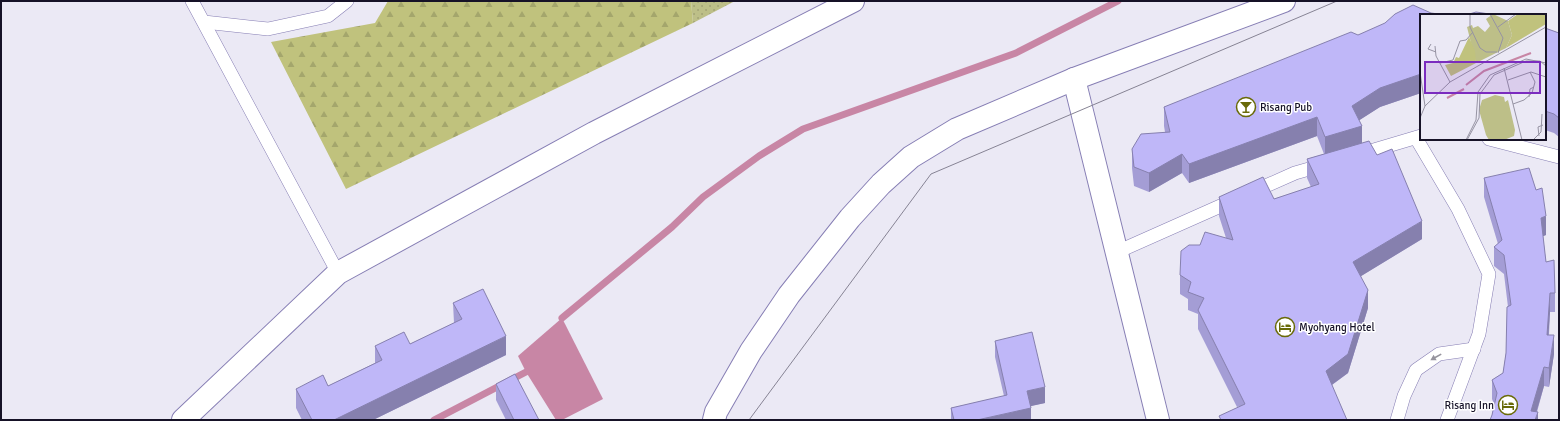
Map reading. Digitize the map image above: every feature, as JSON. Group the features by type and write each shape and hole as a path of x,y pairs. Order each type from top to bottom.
{"street":[{"path":"183,420 338,273 594,133 854,1"},
{"path":"714,420 716,412 751,350 789,295 850,218 881,184 911,157 957,129 1074,79 1284,1"},
{"path":"1074,79 1158,420"}],"lane":[{"path":"192,1 338,273"},
{"path":"204,22 268,29 328,16 347,1"},
{"path":"1348,158 1418,137 1458,209 1489,274 1479,334 1447,420"},
{"path":"1493,140 1559,157"},
{"path":"1117,252 1295,173 1333,162"},
{"path":"1397,420 1404,396 1416,370 1439,354 1474,349"}],"green space":[{"path":"388,1 691,1 693,23 346,189 271,42 375,23"},
{"path":"691,1 735,1 693,23"}],"shaded area":[{"path":"562,318 603,399 562,420 556,420 526,372 518,356"}],"building":[{"path":"1413,5 1431,13 1438,14 1420,14 1420,74 1380,88 1352,106 1362,126 1325,137 1317,117 1189,164 1182,154 1149,173 1134,167 1132,149 1141,134 1170,132 1164,107 1351,32 1358,35 1385,23 1395,14"},
{"path":"1476,12 1489,14 1469,14"},
{"path":"1546,28 1559,33 1559,118 1554,114 1546,111"},
{"path":"1369,141 1377,155 1392,149 1422,221 1353,262 1368,290 1348,354 1326,371 1347,420 1221,420 1219,416 1245,404 1198,310 1204,298 1188,292 1191,282 1180,275 1181,251 1189,245 1200,245 1205,232 1233,240 1219,197 1263,177 1274,199 1319,184 1307,159"},
{"path":"1529,168 1536,190 1542,188 1546,216 1541,218 1546,262 1554,260 1555,293 1550,293 1547,335 1554,335 1549,368 1544,367 1531,411 1538,412 1535,420 1490,420 1497,393 1492,380 1503,373 1506,353 1507,307 1511,305 1504,255 1494,247 1502,240 1484,178"},
{"path":"483,289 506,336 334,420 312,420 296,389 323,375 328,386 382,360 375,346 404,332 410,344 462,319 453,303"},
{"path":"1032,332 1045,387 1027,391 1031,408 977,420 954,420 951,408 1007,395 995,341"},
{"path":"515,374 539,420 514,420 496,384"}],"waterway":[{"path":"562,318 672,227 703,197 759,156 803,129 1016,53 1118,1"},
{"path":"434,420 526,372"}],"tram line":[{"path":"749,420 931,174 1337,1"}],"place":[{"name":"Risang Pub","path":"1246,107"},
{"name":"Myohyang Hotel","path":"1285,327"},
{"name":"Risang Inn","path":"1508,405"}]}
